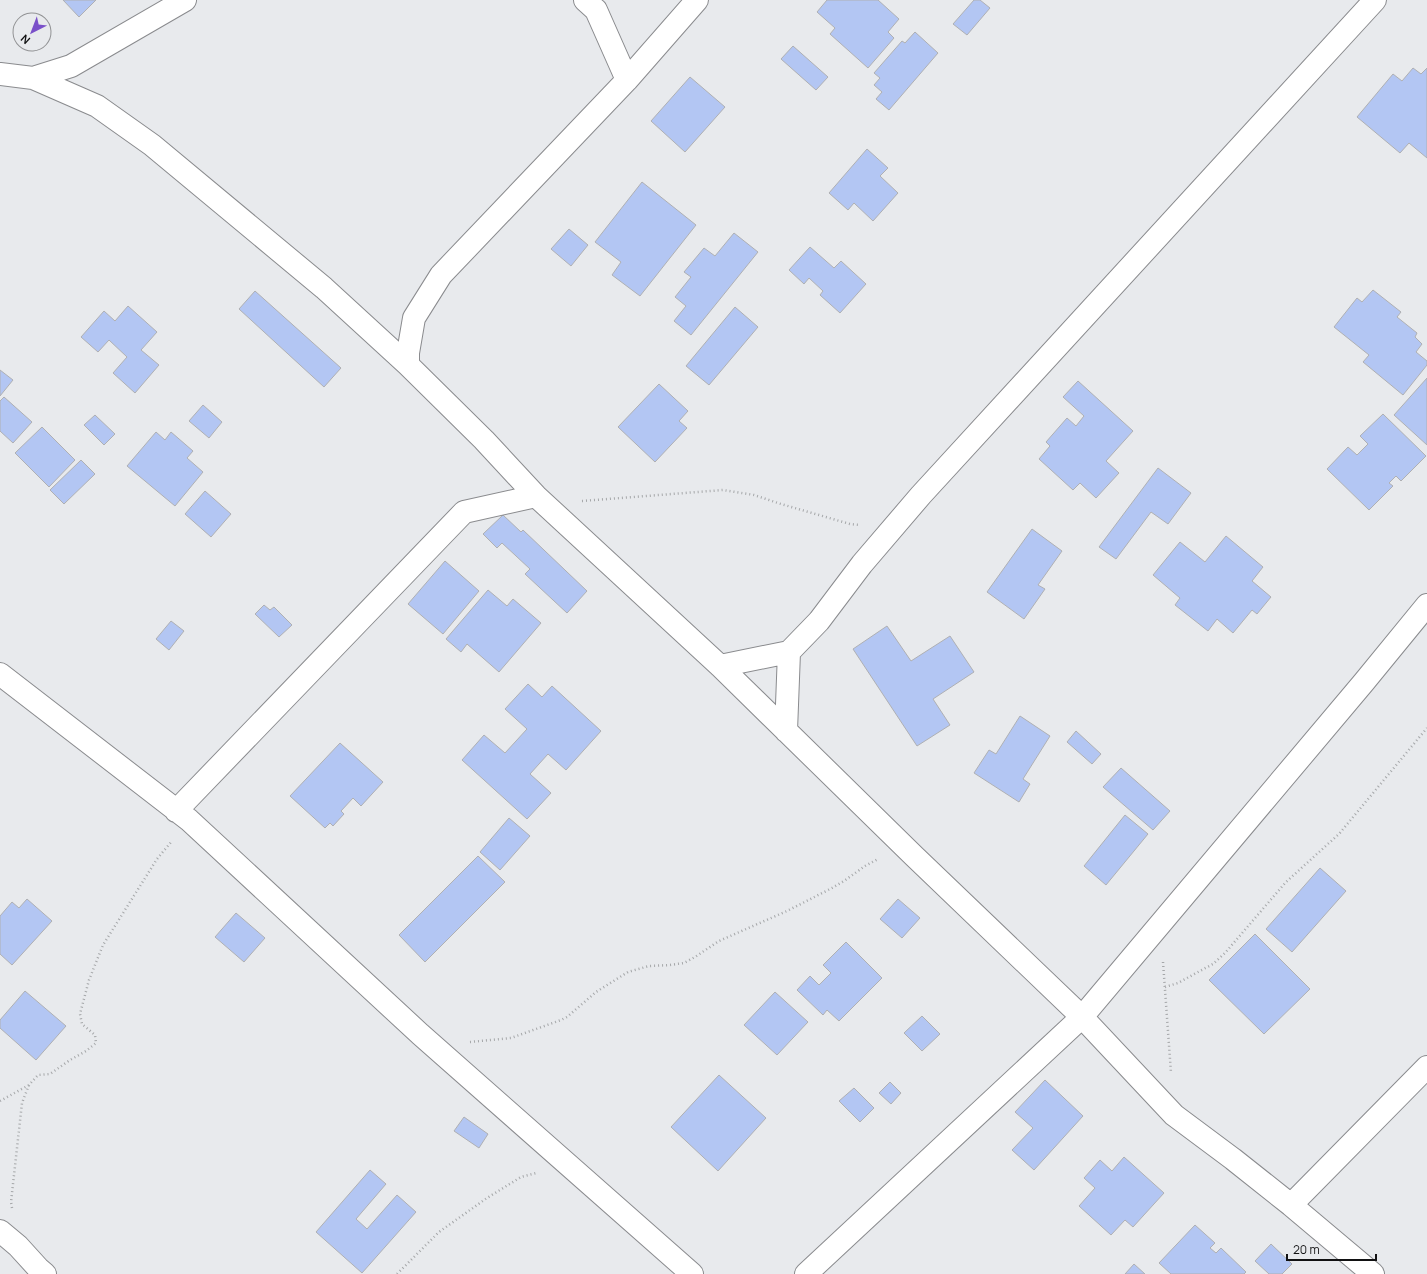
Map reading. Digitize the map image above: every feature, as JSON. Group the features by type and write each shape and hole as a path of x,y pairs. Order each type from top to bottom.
{"street":[{"path":"33,78 71,66 185,0"},
{"path":"585,0 596,10 626,80"},
{"path":"408,365 408,353 414,318 441,275 626,80 697,0"},
{"path":"720,666 790,652 819,621 862,564 921,494 1375,0"},
{"path":"0,74 33,78 97,106 152,145 324,288 408,365 484,440 540,500 720,666 914,856 1082,1017 1174,1115 1291,1205 1366,1271"},
{"path":"183,815 464,512 540,500"},
{"path":"806,1274 1082,1017 1427,605"},
{"path":"786,731 790,652"},
{"path":"0,674 183,815 420,1034 692,1274"},
{"path":"1291,1205 1427,1067"},
{"path":"0,1231 18,1246 40,1272"}],"path":[{"path":"540,500 723,490 754,495 850,524 894,526"},
{"path":"1174,1115 1164,987 1178,983 1213,964 1225,953 1286,882 1339,834 1427,728"},
{"path":"0,1101 29,1085 38,1075 50,1074 96,1043 95,1035 82,1024 80,1014 88,980 103,945 183,815"},
{"path":"465,1041 472,1043 511,1038 561,1020 567,1017 596,992 628,972 649,966 670,965 684,962 695,957 719,941 787,911 832,888 873,861 885,857 914,856"},
{"path":"18,1246 11,1202 22,1103 29,1085"},
{"path":"397,1274 439,1232 487,1198 521,1177 566,1164"}],"building":[{"path":"63,0 96,0 79,17"},
{"path":"827,0 878,0 899,19 888,32 894,38 868,68 830,34 835,28 817,12"},
{"path":"974,0 980,0 990,8 967,35 953,24"},
{"path":"915,32 938,53 889,110 876,99 882,92 874,85 880,78 874,73 902,41 905,43"},
{"path":"793,46 828,77 816,90 781,59"},
{"path":"1413,68 1421,74 1427,68 1427,158 1409,143 1400,153 1357,117 1393,74 1402,81"},
{"path":"690,77 725,107 685,152 651,121"},
{"path":"867,149 888,168 880,176 898,193 873,221 854,203 848,210 829,193"},
{"path":"642,182 696,225 640,296 612,275 621,262 595,242"},
{"path":"569,229 588,245 571,266 551,249"},
{"path":"734,233 758,252 691,335 674,321 686,306 675,297 691,277 684,272 704,248 715,256"},
{"path":"810,247 834,268 841,261 866,284 840,313 820,295 823,291 809,278 804,284 789,270"},
{"path":"1373,290 1401,312 1397,317 1417,333 1415,337 1422,344 1416,352 1427,361 1427,365 1403,395 1363,362 1369,355 1334,327 1357,298 1362,302"},
{"path":"255,291 341,368 324,387 239,309"},
{"path":"128,306 157,332 141,350 159,365 135,393 113,373 127,357 109,340 98,352 81,337 104,311 115,321"},
{"path":"735,307 758,327 709,385 686,366"},
{"path":"0,370 13,380 0,396"},
{"path":"1427,378 1427,445 1394,415"},
{"path":"1078,381 1133,431 1106,461 1119,473 1096,498 1080,483 1073,490 1039,459 1050,446 1046,442 1067,418 1076,426 1084,416 1063,397"},
{"path":"659,384 688,411 679,421 687,428 655,462 618,427"},
{"path":"4,397 32,422 13,443 0,431 0,401"},
{"path":"203,405 222,422 209,438 189,421"},
{"path":"1383,414 1426,456 1401,481 1396,476 1389,483 1393,486 1369,510 1327,469 1348,447 1357,455 1368,444 1360,436"},
{"path":"95,415 115,434 104,445 84,425"},
{"path":"42,427 75,460 49,487 15,453"},
{"path":"156,432 165,440 171,432 193,451 187,458 203,472 175,506 127,466"},
{"path":"81,460 95,474 64,504 50,490"},
{"path":"1158,468 1191,493 1168,524 1151,512 1116,559 1099,547"},
{"path":"205,491 231,514 211,537 185,514"},
{"path":"503,515 521,532 523,530 587,591 567,613 525,574 530,569 502,543 497,548 483,534"},
{"path":"1032,529 1062,551 1038,585 1045,589 1024,619 987,592"},
{"path":"1226,536 1263,567 1252,581 1271,597 1257,614 1252,610 1233,633 1217,619 1208,631 1175,605 1180,598 1153,575 1180,542 1205,562"},
{"path":"445,561 479,591 443,634 408,604"},
{"path":"488,590 507,606 513,599 541,623 499,672 467,644 461,652 446,639"},
{"path":"264,605 270,610 274,607 292,625 279,637 255,614"},
{"path":"171,621 184,631 169,650 156,639"},
{"path":"887,626 911,661 950,636 974,672 933,699 950,725 917,746 853,649"},
{"path":"528,684 542,697 552,686 601,731 566,770 548,754 530,774 551,793 527,819 462,760 484,735 505,753 527,729 505,709"},
{"path":"1020,716 1050,736 1023,779 1030,784 1019,802 974,773 989,750 996,754"},
{"path":"1076,731 1101,754 1092,764 1067,742"},
{"path":"340,743 383,782 361,806 353,798 341,811 344,814 333,826 330,823 325,828 290,796"},
{"path":"1121,768 1170,811 1153,830 1103,787"},
{"path":"1125,815 1148,834 1106,885 1084,866"},
{"path":"509,818 530,836 500,870 480,852"},
{"path":"478,856 505,882 425,962 399,935"},
{"path":"1320,868 1346,891 1292,952 1266,929"},
{"path":"27,899 52,921 12,965 0,954 0,916 12,902 19,908"},
{"path":"898,899 920,918 902,938 880,919"},
{"path":"236,913 265,938 244,962 215,937"},
{"path":"1255,934 1310,989 1264,1034 1209,980"},
{"path":"846,942 882,978 839,1021 827,1010 823,1015 797,990 810,976 819,985 831,973 823,965"},
{"path":"25,991 66,1026 36,1060 0,1028 0,1020"},
{"path":"775,992 808,1022 777,1055 744,1025"},
{"path":"922,1016 940,1034 922,1051 904,1033"},
{"path":"719,1075 766,1118 718,1171 671,1127"},
{"path":"1045,1080 1083,1116 1034,1170 1012,1150 1033,1128 1015,1112"},
{"path":"890,1082 901,1093 891,1104 879,1093"},
{"path":"854,1088 874,1108 860,1122 839,1101"},
{"path":"464,1117 488,1134 479,1148 454,1131"},
{"path":"1124,1157 1164,1193 1133,1227 1125,1220 1111,1235 1079,1206 1095,1188 1084,1178 1100,1160 1112,1171"},
{"path":"370,1170 386,1184 356,1219 367,1229 397,1195 416,1212 362,1273 316,1232"},
{"path":"1195,1225 1215,1243 1210,1248 1216,1253 1221,1248 1246,1272 1244,1274 1171,1274 1159,1263"},
{"path":"1271,1244 1292,1264 1282,1274 1269,1274 1255,1261"},
{"path":"1134,1264 1145,1274 1125,1274"}]}
